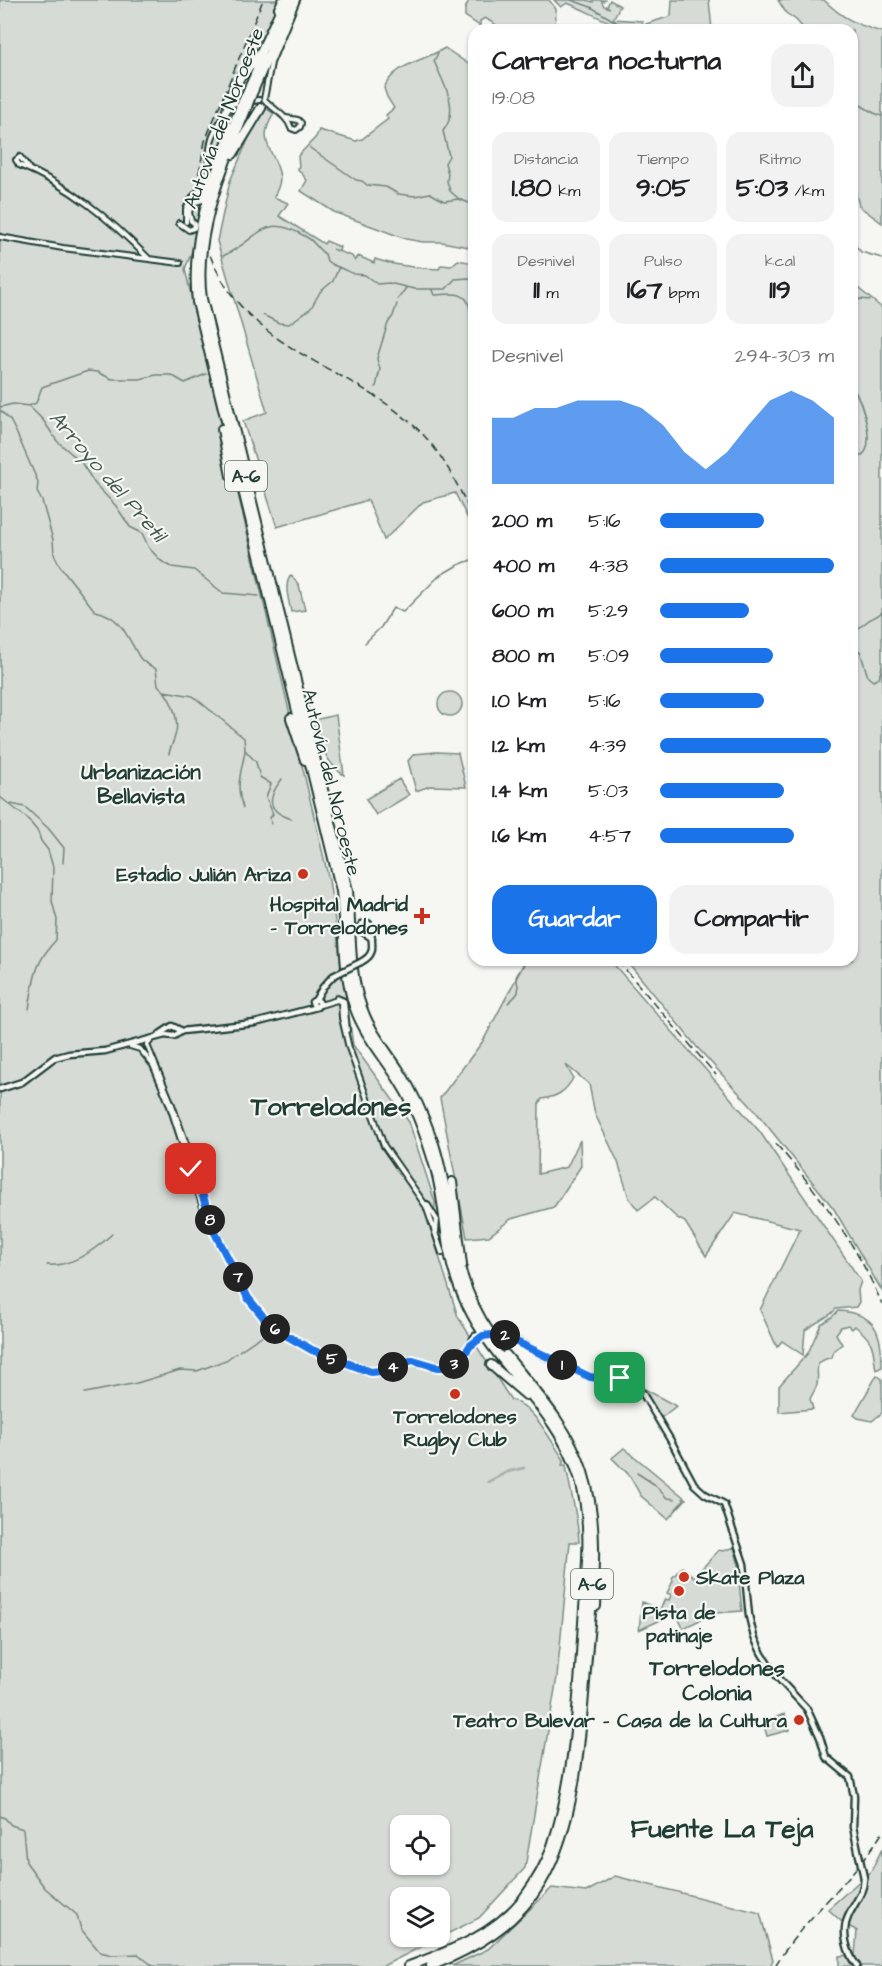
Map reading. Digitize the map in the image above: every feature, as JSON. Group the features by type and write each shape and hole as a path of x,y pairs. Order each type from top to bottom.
{"highway":[{"name":"Autovía del Noroeste","path":"284,0 226,162 204,237 200,266 204,309 348,891 351,963 356,991 375,1037 398,1068 433,1141 447,1193 455,1251 460,1271 474,1306 480,1336 548,1407 563,1429 579,1460 590,1497 593,1519 593,1556 579,1745 558,1848 541,1884 514,1917 481,1942 431,1966"},
{"path":"204,237 231,159 247,101 240,77 259,56 284,0"},
{"name":"Autovía del Noroeste","path":"292,0 247,101 208,199 200,229 195,265 197,302 334,859 341,891 346,966 353,1004 370,1041 411,1096"},
{"path":"218,393 218,405 231,476"},
{"path":"296,675 309,705"},
{"path":"291,718 334,859"},
{"name":"Autovía del Noroeste","path":"409,1966 474,1940 510,1914 535,1882 553,1845 569,1773 581,1649 587,1541 585,1501 566,1446 543,1410 476,1323 460,1290 449,1252 435,1169 420,1115"},
{"path":"452,1182 464,1274 480,1336"},
{"path":"491,1365 530,1398 566,1446"},
{"path":"579,1460 588,1479 596,1513 596,1606"},
{"path":"401,1966 474,1940"}],"main road":[{"path":"168,1032 172,1036 179,1031 255,1023 316,1002 323,987 333,976 361,962 372,953 372,938 368,932"},
{"path":"54,1058 118,1048 168,1032 172,1026 179,1031"},
{"path":"0,1089 22,1082 54,1058 69,1052 98,1050 155,1037"},
{"path":"502,1335 519,1343"},
{"path":"480,1336 502,1335 590,1377 610,1379 615,1375 620,1380 632,1384 643,1394 698,1489 724,1504 744,1564 748,1616 754,1638 778,1678 807,1709 828,1759 850,1778 854,1796 853,1827 864,1878 860,1897 848,1915 846,1923 847,1948 857,1966"}],"street":[{"path":"192,200 202,200 209,178 213,146 247,101 271,63 297,0"},
{"path":"247,101 272,108 291,122"},
{"path":"187,223 187,206 206,179 210,146 247,101"},
{"path":"21,164 73,192 124,233 148,258"},
{"path":"0,237 63,249 180,262"},
{"path":"316,1002 337,999 341,1002 349,1048 388,1153 423,1201 442,1252"},
{"path":"345,1027 377,1122 391,1155 429,1207 436,1220 436,1233"},
{"path":"155,1037 147,1045 171,1102 210,1220 248,1298 275,1329 312,1350 356,1367"},
{"path":"140,1041 140,1049"},
{"path":"118,1048 132,1045 140,1049 153,1065 191,1164 208,1222 246,1300"},
{"path":"429,1207 435,1207"},
{"path":"296,1344 327,1360 375,1372 417,1360 437,1367 447,1367 460,1360 480,1336"}],"shaded area":[{"path":"0,0 289,0 185,269 329,880 353,1045 409,1122 435,1202 433,1237 458,1317 511,1400 519,1403 534,1416 564,1460 562,1465 566,1465 579,1542 570,1542 557,1677 525,1868 479,1918 450,1932 450,1887 390,1887 390,1947 421,1947 383,1966 0,1966"},
{"path":"469,0 549,0 556,9 555,24 494,24 485,18 477,24 465,16"},
{"path":"554,0 593,2 593,0 605,0 602,2 604,6 610,8 607,6 610,0 620,6 613,19 642,21 643,24 614,24 567,3 561,7"},
{"path":"672,0 709,0 711,24 646,24 671,16"},
{"path":"778,0 824,0 850,20 882,32 882,223 859,206 858,202 858,24 800,24 786,13"},
{"path":"445,48 468,64 468,247 406,239 334,212 301,191 307,180 297,168 299,167 298,156 316,137 319,130 356,141 388,119 386,115 394,108 384,88 389,80 395,73 411,63"},
{"path":"267,109 274,114 266,133 280,178 274,197 288,203 279,216 324,244 326,241 340,247 339,251 332,249 352,256 355,261 358,256 374,263 375,259 407,266 439,269 441,265 451,266 458,260 468,262 468,519 455,493 423,502 384,540 368,500 277,527 243,421 267,412 217,241 230,181 261,110"},
{"path":"858,288 882,308 882,1291 834,1209 757,1113 696,1046 631,966 858,966"},
{"path":"291,575 299,585 305,610 291,612 287,583"},
{"path":"450,692 459,695 462,704 459,713 450,716 441,713 438,704 441,695"},
{"path":"336,715 344,775 328,758 314,720"},
{"path":"458,753 466,787 430,786 416,791 408,761 414,754"},
{"path":"399,779 409,795 376,815 366,799"},
{"path":"523,966 615,966 760,1132 861,1281 858,1290 859,1302 856,1307 836,1309 805,1330 803,1355 782,1341 777,1347 760,1310 800,1229 735,1213 706,1256 685,1222 677,1218 655,1197 638,1210 629,1198 618,1162 595,1114 589,1084 566,1065 573,1078 570,1083 560,1093 542,1099 539,1104 538,1174 567,1167 580,1140 581,1166 554,1207 511,1219 489,1236 467,1238 440,1098 483,1041"},
{"path":"838,1311 869,1320 878,1334 882,1367 876,1370 872,1346 862,1332 855,1326 852,1329 848,1325 841,1327 836,1334 842,1344 834,1351 832,1357 818,1364 817,1385 810,1399 813,1409 779,1412 779,1386 808,1353 821,1324"},
{"path":"877,1375 882,1379 882,1413 872,1421 858,1418 854,1415"},
{"path":"641,1387 676,1406 661,1418"},
{"path":"624,1448 686,1499 668,1519 641,1496 629,1475 612,1458"},
{"path":"734,1547 742,1577 739,1582 742,1611 715,1613 683,1628 676,1613 639,1630 642,1602 660,1610 665,1599 669,1600 671,1595 667,1593 673,1581 672,1578 682,1567 694,1577 719,1550"},
{"path":"785,1714 790,1730 767,1736 763,1722"},
{"path":"882,1849 882,1966 839,1966 839,1956 855,1955 857,1931 842,1922 828,1909 871,1871"},
{"path":"615,1876 760,1913 773,1960 770,1966 452,1966 488,1949 552,1888 586,1892"}],"waterway":[{"path":"571,0 591,7 616,22 624,24"},
{"path":"438,53 434,61 446,87 450,105 448,123 443,131 449,156 445,163 447,181 450,191 459,199 468,203"},
{"path":"858,104 882,116"},
{"path":"310,148 367,185 386,187 398,194 415,196 430,193 444,201 459,199"},
{"path":"223,256 262,230 281,227 293,230 310,240 325,254 327,261 331,264 354,274 365,275 377,284 389,283 414,289 446,289 455,279 468,278"},
{"path":"858,249 861,252 882,258"},
{"path":"263,315 279,323 289,324 311,308 320,292 333,281 339,267"},
{"path":"398,299 406,288"},
{"path":"432,290 434,295 459,295 468,302"},
{"path":"858,300 870,300"},
{"path":"376,387 380,369 378,355 388,323 397,304"},
{"path":"29,406 36,403 42,387 88,371 97,372 112,379 140,379 156,375 171,375 185,383 206,374"},
{"path":"858,398 865,416 868,440 866,450 858,456"},
{"name":"Arroyo del Pretil","path":"0,407 13,404 29,406 43,420 57,441 81,462 95,484 116,506 130,527 142,533 149,548 161,561 172,567 194,570 223,593 259,596"},
{"path":"0,410 10,420 38,482 37,492 42,501 53,540 54,554 60,566 95,611 112,618 123,628 140,658 156,669 158,685 164,691 193,696 244,738 245,750 256,762 260,777 271,784 266,797 273,814 270,818 271,824"},
{"path":"365,643 381,627 393,608 403,612 439,576 468,561"},
{"path":"858,629 882,612"},
{"path":"858,651 860,651 868,677 873,681 879,678 882,666"},
{"path":"164,691 173,707 177,725 169,754"},
{"path":"243,808 239,786 245,751"},
{"path":"282,779 272,798 273,808 283,816 292,819"},
{"path":"0,797 27,818 38,832 48,850 53,867 52,901 57,920 56,940 39,964 29,1009"},
{"path":"11,804 25,807 48,828 64,848 63,863"},
{"path":"508,1003 518,992 516,977 522,966"},
{"path":"47,1265 74,1260 98,1246 112,1234"},
{"path":"239,1351 269,1331"},
{"path":"85,1393 137,1383 180,1370 197,1371 226,1360 236,1353"},
{"path":"488,1482 507,1472 524,1468"},
{"path":"637,1473 654,1484 667,1498 675,1499"},
{"path":"676,1509 684,1500 683,1498"},
{"path":"0,1816 11,1825 23,1829 26,1862 45,1888 77,1915 81,1929 100,1952 112,1955 138,1954 153,1966"}],"railway":[{"path":"199,215 198,178 205,141 263,0"},
{"path":"210,255 227,288 248,314 272,335 385,403 423,434 448,468 468,507"},
{"path":"622,966 716,1075"},
{"path":"776,1144 835,1219 861,1260 882,1304"},
{"path":"775,1966 800,1931 857,1868 882,1833"}],"place":[{"name":"Estadio Julián Ariza","path":"303,874"},
{"name":"Hospital Madrid - Torrelodones","path":"422,916"},
{"name":"Torrelodones Rugby Club","path":"455,1394"},
{"name":"Skate Plaza","path":"684,1577"},
{"name":"Pista de patinaje","path":"679,1591"},
{"name":"Teatro Bulevar - Casa de la Cultura","path":"799,1720"}],"district":[{"name":"Urbanización Bellavista","path":"141,784"},
{"name":"Torrelodones","path":"331,1106"},
{"name":"Torrelodones Colonia","path":"717,1680"},
{"name":"Fuente La Teja","path":"722,1828"}],"route":[{"path":"191,1169 190,1166 193,1165 218,1240 248,1298 275,1329 312,1350 371,1372 413,1360 432,1366 447,1367 460,1360 470,1346 483,1336 500,1334 590,1377 601,1380 615,1375 620,1378"}]}
